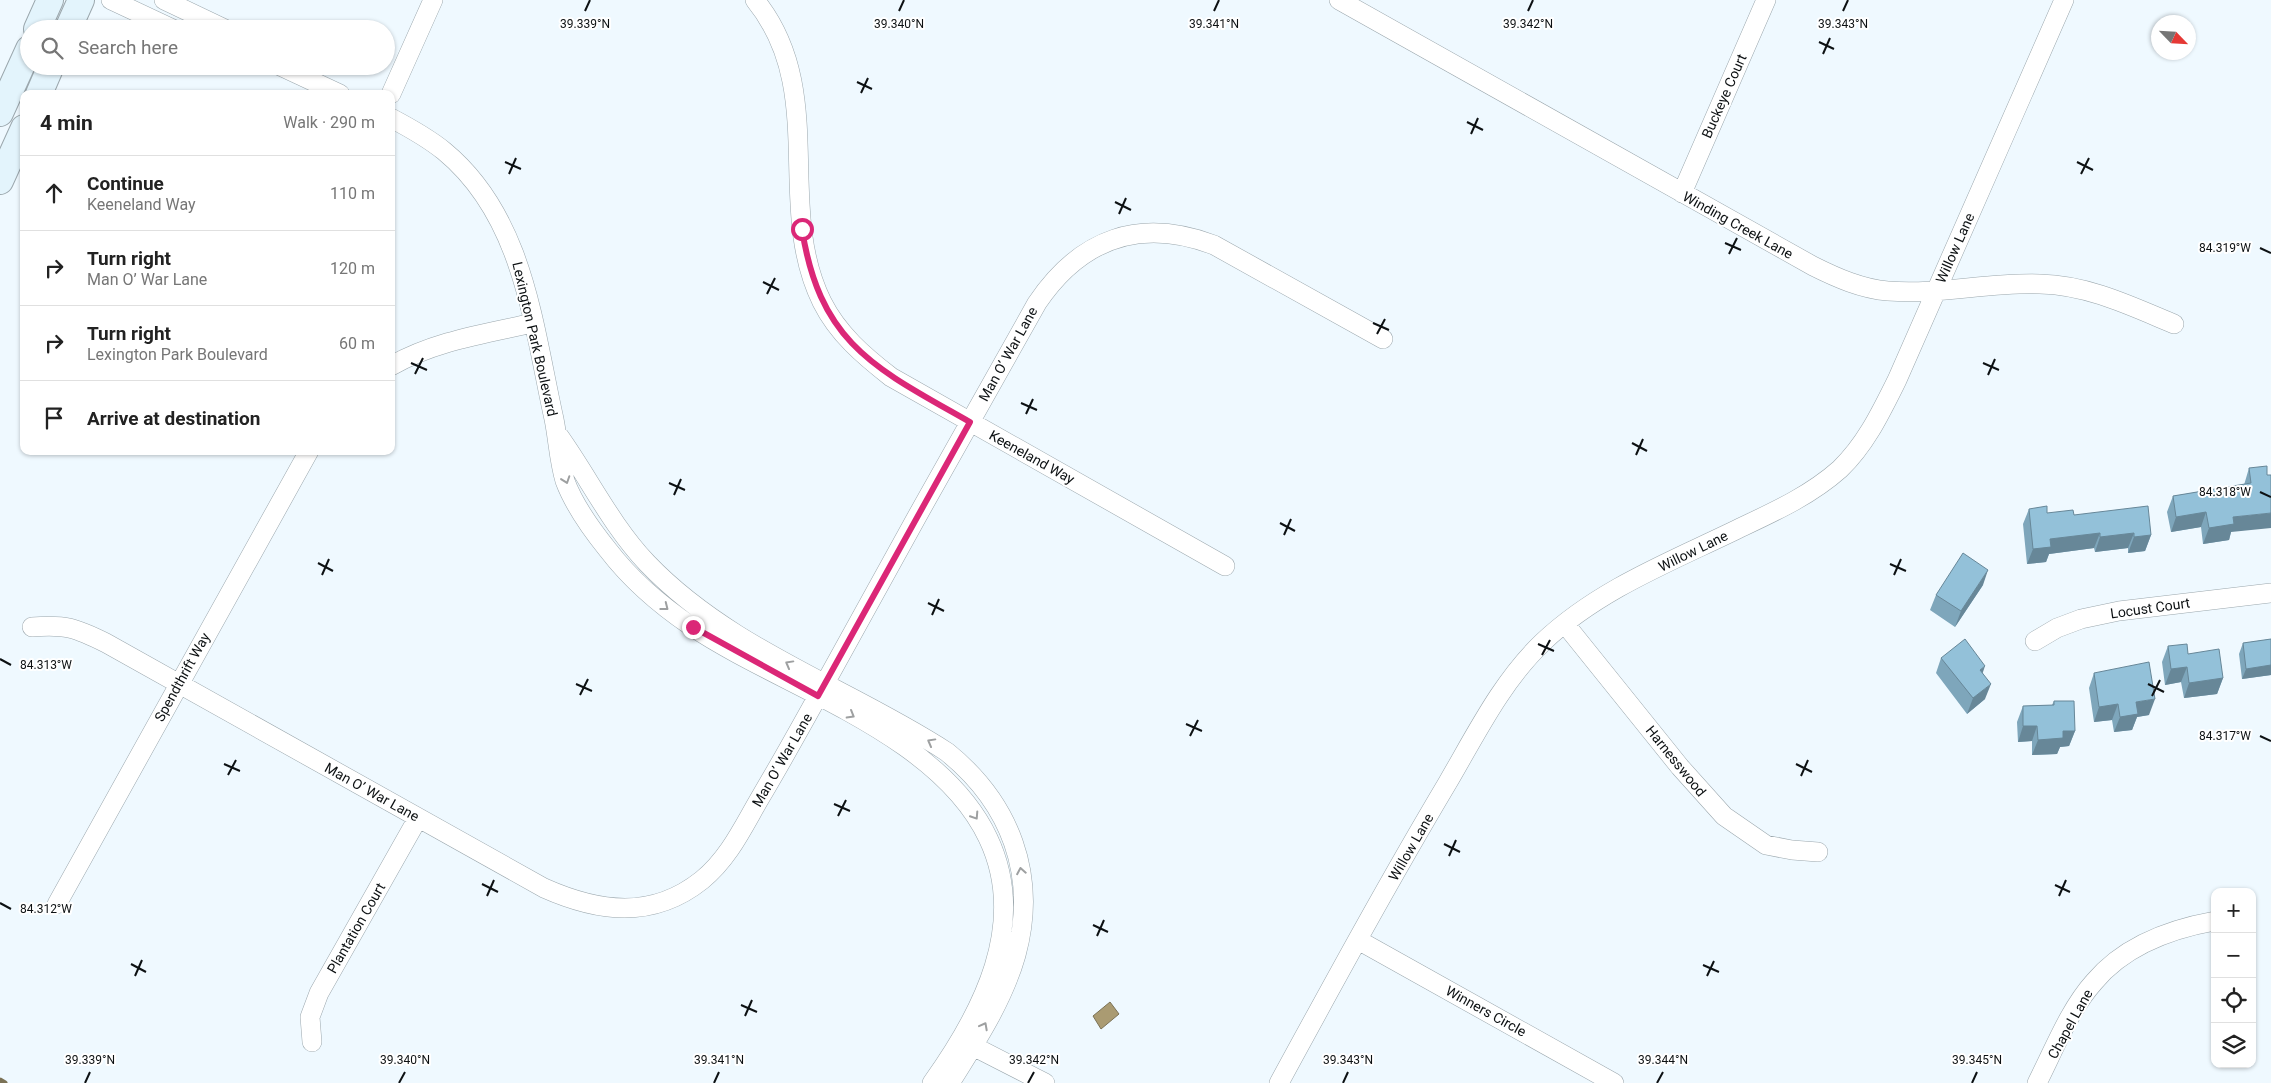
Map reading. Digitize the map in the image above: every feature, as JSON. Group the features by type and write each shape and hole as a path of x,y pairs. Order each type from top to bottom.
{"street":[{"path":"41,20 50,0"},
{"path":"72,20 81,0"},
{"path":"111,0 154,20"},
{"path":"164,0 206,20"},
{"path":"393,90 433,0"},
{"name":"Keeneland Way","path":"755,0 774,29 785,52 792,77 796,102 802,229 813,279 822,303 836,325 861,354 891,378 1224,566"},
{"name":"Winding Creek Lane","path":"1339,0 1682,193 1836,277 1861,286 1887,291 2041,284 2079,289 2115,299 2174,324"},
{"name":"Buckeye Court","path":"1682,193 1766,0"},
{"name":"Willow Lane","path":"1279,1083 1358,940 1503,690 1526,660 1583,610 1623,586 1777,511 1811,491 1842,467 1859,448 1874,426 1898,380 2064,0"},
{"path":"0,113 20,68"},
{"path":"41,90 48,75"},
{"path":"299,75 331,90"},
{"name":"Lexington Park Boulevard","path":"395,120 426,137 447,153 474,181 502,224 517,259 557,432 582,468 600,501 622,533 664,580 694,604 736,633 821,690 947,752 967,768 984,788 1009,832 1021,868 1024,893 1023,918 1016,956 998,1000 967,1043 932,1083"},
{"path":"0,181 20,137"},
{"name":"Man O’ War Lane","path":"32,627 58,625 82,631 179,683 544,888 592,906 617,909 655,903 679,894 701,880 728,853 1037,303 1051,282 1069,264 1091,249 1114,239 1139,233 1164,232 1190,236 1214,245 1383,339"},
{"path":"395,364 408,356 443,343 533,323"},
{"name":"Spendthrift Way","path":"57,904 179,683 300,455"},
{"name":"Locust Court","path":"2035,641 2057,628 2081,619 2119,612 2271,593"},
{"name":"Harnesswood","path":"1565,624 1680,768 1724,816 1766,845 1818,852"},
{"name":"Plantation Court","path":"312,1042 310,1017 319,993 418,818"},
{"name":"Chapel Lane","path":"2037,1083 2078,1003 2093,982 2112,964 2132,949 2155,938 2192,925 2211,921"},
{"name":"Winners Circle","path":"1358,940 1614,1083"},
{"path":"967,1043 1045,1083"},
{"name":"Lexington Park Boulevard","path":"950,1083 967,1043"}],"shaded area":[{"path":"1110,1002 1119,1014 1101,1029 1093,1016"}],"building":[{"path":"2267,466 2267,475 2271,475 2271,513 2233,517 2234,524 2209,528 2206,512 2176,517 2173,496 2251,483 2249,468"},
{"path":"2047,506 2047,513 2073,510 2074,515 2148,506 2151,535 2134,537 2134,533 2100,537 2100,533 2050,539 2051,547 2033,549 2029,509"},
{"path":"1963,553 1988,570 1961,611 1936,595"},
{"path":"1965,639 1985,666 1980,670 1991,684 1973,698 1941,658"},
{"path":"2271,639 2271,665 2246,669 2243,643"},
{"path":"2187,644 2188,654 2219,649 2223,678 2189,683 2187,667 2171,669 2168,646"},
{"path":"2149,662 2155,699 2136,702 2138,714 2120,717 2118,704 2099,707 2094,673"},
{"path":"2054,701 2074,701 2075,731 2063,731 2063,738 2038,740 2037,726 2023,726 2023,706 2054,705"}],"waterway":[{"path":"0,1080 5,1083"}],"route":[{"path":"693,627 818,696 970,422 891,378 852,345 822,303 806,255 802,229"}]}
